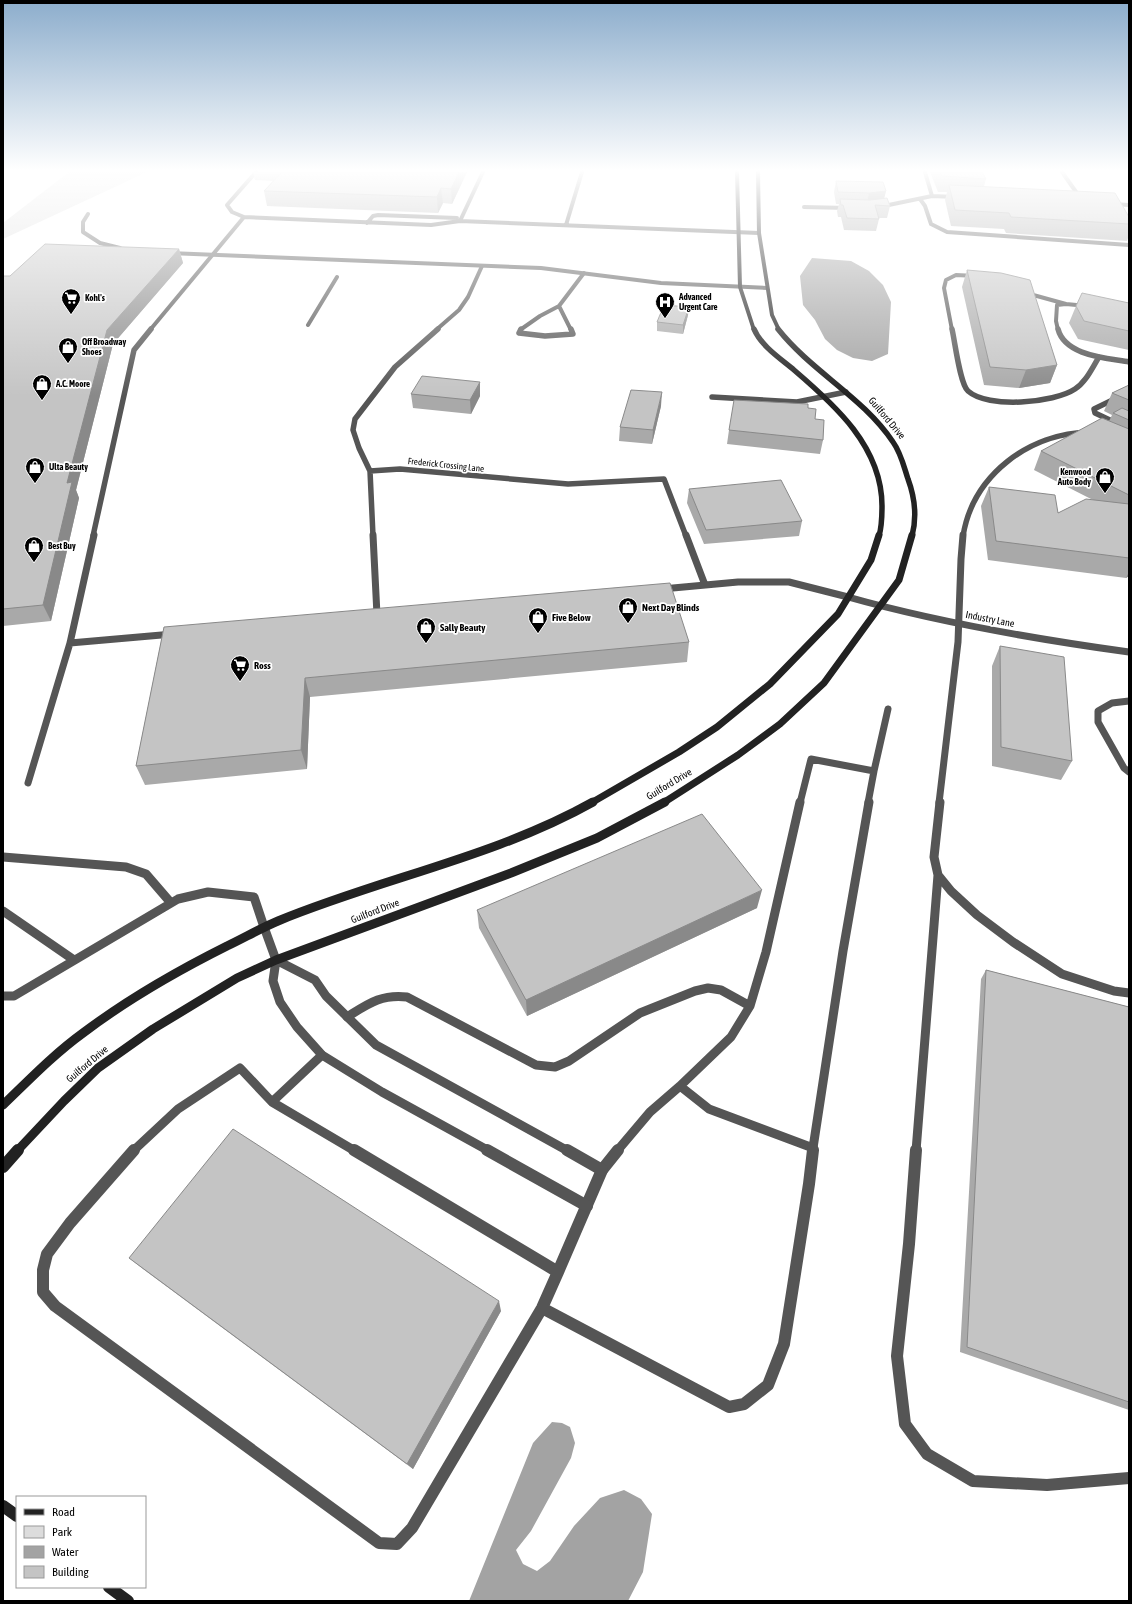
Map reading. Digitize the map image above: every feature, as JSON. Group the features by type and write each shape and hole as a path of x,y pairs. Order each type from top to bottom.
{"main road":[{"path":"3,1105 48,1062 82,1033 117,1009 186,967 277,921 340,898 499,846 565,818 608,794 679,752 717,727 770,684 838,614 871,560 876,546 881,526 882,495 879,477 861,439 848,421 824,396 766,346 755,332 748,317 740,287 739,247"},
{"name":"Guilford Drive","path":"3,1167 64,1101 98,1068 153,1029 237,978 276,960 511,873 596,838 667,801 738,755 780,724 806,702 835,670 879,606 899,580 914,528 912,490 905,469 893,442 863,407 804,356 776,326 772,315 761,247"},
{"path":"3,1506 16,1515"},
{"path":"110,1588 128,1601"}],"street":[{"path":"111,247 127,249"},
{"path":"28,783 70,643 134,350 220,247"},
{"path":"166,253 540,268 661,284 767,288"},
{"path":"377,615 370,471 359,448 353,430 354,419 395,367 459,310 468,297 482,266"},
{"path":"559,306 569,323 573,334 545,336 519,333 520,330 540,316 559,306 584,273"},
{"path":"983,277 968,274 956,275 946,280 944,288 963,382 968,390 982,398 998,401 1030,401 1063,395 1075,389 1084,380 1099,357"},
{"path":"308,325 337,277"},
{"path":"1022,292 1066,304"},
{"path":"1094,307 1057,304 1055,316 1059,332 1065,343 1079,352 1129,362"},
{"path":"712,397 797,402 846,392"},
{"path":"1129,392 1094,408 1095,413 1129,429"},
{"path":"1098,433 1080,431 1043,439 1007,462 993,474 975,497 967,518 962,544 959,580 959,623 934,857 938,875 909,1244 897,1356 905,1424 927,1454 973,1481 1047,1485 1129,1478"},
{"name":"Frederick Crossing Lane","path":"370,471 400,469 568,484 664,480 704,585"},
{"name":"Industry Lane","path":"653,590 738,582 789,582 879,606 959,623 1062,643 1129,652"},
{"path":"70,643 181,633"},
{"path":"1129,701 1116,701 1098,711 1098,722 1124,768 1129,772"},
{"path":"542,1308 729,1407 744,1404 768,1385 784,1344 842,959 874,771 888,709"},
{"path":"558,1272 272,1102 240,1068 178,1109 131,1153 70,1223 47,1254 43,1270 43,1292 56,1306 379,1543 397,1544 412,1528 552,1290 558,1272 602,1170 650,1112 680,1086 731,1037 750,1006 766,952 811,759 874,771"},
{"path":"3,856 126,867 146,874 171,903"},
{"path":"938,875 951,891 977,915 1013,942 1062,974 1114,991 1129,993"},
{"path":"3,996 14,996 178,899 208,892 254,897 276,960 273,981 280,1002 298,1027 322,1054 382,1092 587,1206"},
{"path":"3,911 74,960"},
{"path":"276,960 315,980 326,996 376,1045 487,1108 602,1170"},
{"path":"347,1017 383,996 394,995 407,997 536,1065 555,1067 569,1061 640,1013 695,991 708,988 721,990 750,1006"},
{"path":"272,1102 322,1054"},
{"path":"680,1086 710,1109 813,1148"}],"water":[{"path":"812,258 851,261 869,271 883,285 891,302 888,354 872,361 853,358 837,350 825,339 815,320 803,305 800,276"},
{"path":"552,1422 562,1423 570,1427 575,1443 571,1458 531,1531 516,1550 523,1564 537,1571 550,1561 574,1526 600,1498 624,1490 641,1499 652,1514 643,1572 628,1601 469,1601 533,1443"}],"building":[{"path":"42,247 121,247 179,249 107,330 67,483 72,482 43,605 3,609 3,276 10,276"},
{"path":"967,270 1001,273 1030,280 1057,365 1026,370 990,367"},
{"path":"1082,293 1129,303 1129,331 1084,321 1076,306"},
{"path":"664,305 689,307 683,325 657,322"},
{"path":"422,376 480,382 470,400 411,394"},
{"path":"1129,385 1129,400 1112,393"},
{"path":"631,390 662,392 653,430 620,427"},
{"path":"734,400 808,404 808,408 816,409 815,419 824,420 823,440 729,430"},
{"path":"1122,408 1129,411 1129,420 1113,413"},
{"path":"1102,418 1129,429 1129,495 1041,451"},
{"path":"781,480 802,521 706,530 689,489"},
{"path":"989,487 1055,495 1058,513 1086,499 1129,504 1129,558 996,541"},
{"path":"670,583 689,642 305,678 301,750 136,766 164,627"},
{"path":"1000,646 1064,657 1072,761 1001,747"},
{"path":"702,814 762,890 526,1000 477,910"},
{"path":"986,970 1129,1007 1129,1402 967,1347"},
{"path":"233,1129 499,1301 407,1464 129,1258"}],"place":[{"name":"Kohl's","path":"71,315"},
{"name":"Advanced Urgent Care","path":"665,319"},
{"name":"Off Broadway Shoes","path":"68,364"},
{"name":"A.C. Moore","path":"42,401"},
{"name":"Ulta Beauty","path":"35,484"},
{"name":"Kenwood Auto Body","path":"1105,494"},
{"name":"Best Buy","path":"34,563"},
{"name":"Next Day Blinds","path":"628,624"},
{"name":"Five Below","path":"538,634"},
{"name":"Sally Beauty","path":"426,644"},
{"name":"Ross","path":"240,682"}]}
